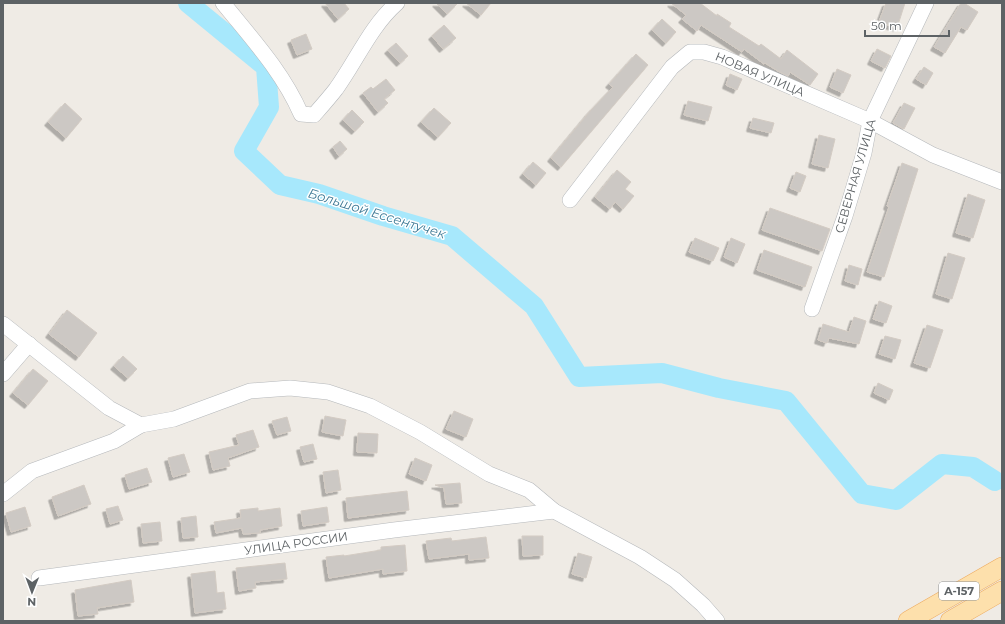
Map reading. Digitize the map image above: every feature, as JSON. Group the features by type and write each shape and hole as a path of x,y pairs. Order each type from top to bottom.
{"main road":[{"name":"А-157","path":"908,621 1002,567"},
{"name":"А-157","path":"950,621 1002,591"}],"street":[{"path":"223,3 270,58 292,92 301,114 314,115 336,89 366,40 389,10 397,3"},
{"name":"СЕВЕРНАЯ УЛИЦА","path":"812,309 845,216 864,153 870,121 926,3"},
{"name":"НОВАЯ УЛИЦА","path":"570,200 672,66 690,52 704,52 722,57 870,121 933,155 1002,182"},
{"path":"3,324 109,408 140,425"},
{"path":"3,374 30,344"},
{"path":"3,494 32,471 114,441 140,425 174,419 250,391 290,388 328,392 376,409 420,432 489,474 529,490 554,510 640,557 675,580 703,605 717,621"},
{"name":"УЛИЦА РОССИИ","path":"39,578 554,510"}],"building":[{"path":"325,3 344,3 349,9 338,19"},
{"path":"436,3 458,3 447,14"},
{"path":"466,3 491,3 481,15"},
{"path":"671,3 700,3 717,16 717,14 731,23 729,27 759,46 761,44 781,59 787,50 818,74 810,85 790,72 788,76 765,63 764,64 744,49 742,52 701,25 697,31 682,19 686,15"},
{"path":"886,3 905,3 897,28 879,22"},
{"path":"961,3 964,3 978,12 967,30 961,27 945,53 934,47"},
{"path":"662,19 676,32 666,43 652,30"},
{"path":"444,25 456,38 443,49 432,36"},
{"path":"306,34 312,49 297,55 291,40"},
{"path":"396,43 408,56 400,63 388,50"},
{"path":"877,49 891,56 885,68 871,61"},
{"path":"636,54 648,65 561,167 551,158 591,110 613,87 609,84"},
{"path":"924,67 933,73 926,85 916,79"},
{"path":"837,69 851,75 843,93 830,87"},
{"path":"730,74 742,79 737,90 726,85"},
{"path":"386,79 395,90 384,99 388,103 378,112 363,93 371,87 373,89"},
{"path":"688,101 712,107 708,121 684,115"},
{"path":"65,103 82,119 66,138 48,122"},
{"path":"904,103 915,108 904,129 893,123"},
{"path":"434,108 451,123 438,137 421,122"},
{"path":"352,110 364,122 355,131 343,120"},
{"path":"753,118 774,123 771,133 750,128"},
{"path":"819,135 835,139 828,168 812,164"},
{"path":"340,141 347,149 339,156 333,147"},
{"path":"533,162 546,173 536,185 523,174"},
{"path":"902,163 918,169 884,277 867,272"},
{"path":"617,170 631,182 625,189 634,196 623,209 615,202 610,209 595,197"},
{"path":"796,172 806,176 800,192 790,188"},
{"path":"968,194 985,200 973,238 956,233"},
{"path":"770,208 830,229 822,251 762,230"},
{"path":"695,238 719,248 713,261 689,252"},
{"path":"731,238 745,244 737,263 724,257"},
{"path":"764,250 812,267 805,287 757,270"},
{"path":"948,253 965,258 952,299 936,294"},
{"path":"849,265 862,269 858,285 845,281"},
{"path":"879,301 892,306 886,323 873,319"},
{"path":"67,310 97,333 79,357 49,334"},
{"path":"854,317 866,321 859,344 829,338 827,343 818,340 823,324 849,332"},
{"path":"927,325 943,330 930,368 914,363"},
{"path":"885,336 901,340 895,359 879,354"},
{"path":"123,356 137,369 128,378 114,366"},
{"path":"33,369 48,381 28,405 13,393"},
{"path":"878,383 893,390 889,400 874,393"},
{"path":"454,411 473,419 466,437 446,429"},
{"path":"325,416 346,420 343,436 322,432"},
{"path":"287,417 291,431 277,435 272,421"},
{"path":"253,430 259,447 228,458 230,466 213,470 209,452 239,445 236,435"},
{"path":"358,433 378,434 377,453 357,452"},
{"path":"313,444 317,459 304,462 300,447"},
{"path":"184,454 190,472 173,477 168,458"},
{"path":"415,458 432,465 426,481 409,474"},
{"path":"147,468 152,482 129,489 125,475"},
{"path":"338,470 341,490 326,493 323,472"},
{"path":"460,483 462,503 446,504 444,488 435,485"},
{"path":"84,485 91,504 58,516 52,497"},
{"path":"407,491 409,510 348,518 346,498"},
{"path":"118,506 123,520 110,524 106,509"},
{"path":"25,507 31,526 11,532 6,513"},
{"path":"327,507 329,522 303,526 301,511"},
{"path":"258,508 258,511 280,508 282,526 260,530 260,533 243,534 242,528 216,533 214,522 241,518 240,510"},
{"path":"196,516 198,537 183,538 181,518"},
{"path":"160,522 162,541 143,543 141,524"},
{"path":"522,536 543,536 543,555 523,556"},
{"path":"486,537 489,558 469,560 469,554 429,559 426,541 451,538 452,541"},
{"path":"405,545 407,571 383,574 383,569 329,578 326,557 344,556 381,550 381,547"},
{"path":"578,553 592,557 586,578 572,574"},
{"path":"285,563 287,579 255,582 256,588 239,591 236,568"},
{"path":"215,571 217,593 224,592 226,609 195,613 191,574"},
{"path":"131,580 134,602 97,608 98,614 78,616 75,590"}],"waterway":[{"name":"Большой Ессентучек","path":"188,3 266,67 269,107 244,151 280,185 319,194 383,216 452,236 534,306 579,377 662,373 719,388 786,401 862,494 896,500 942,464 973,467 995,481"}]}
